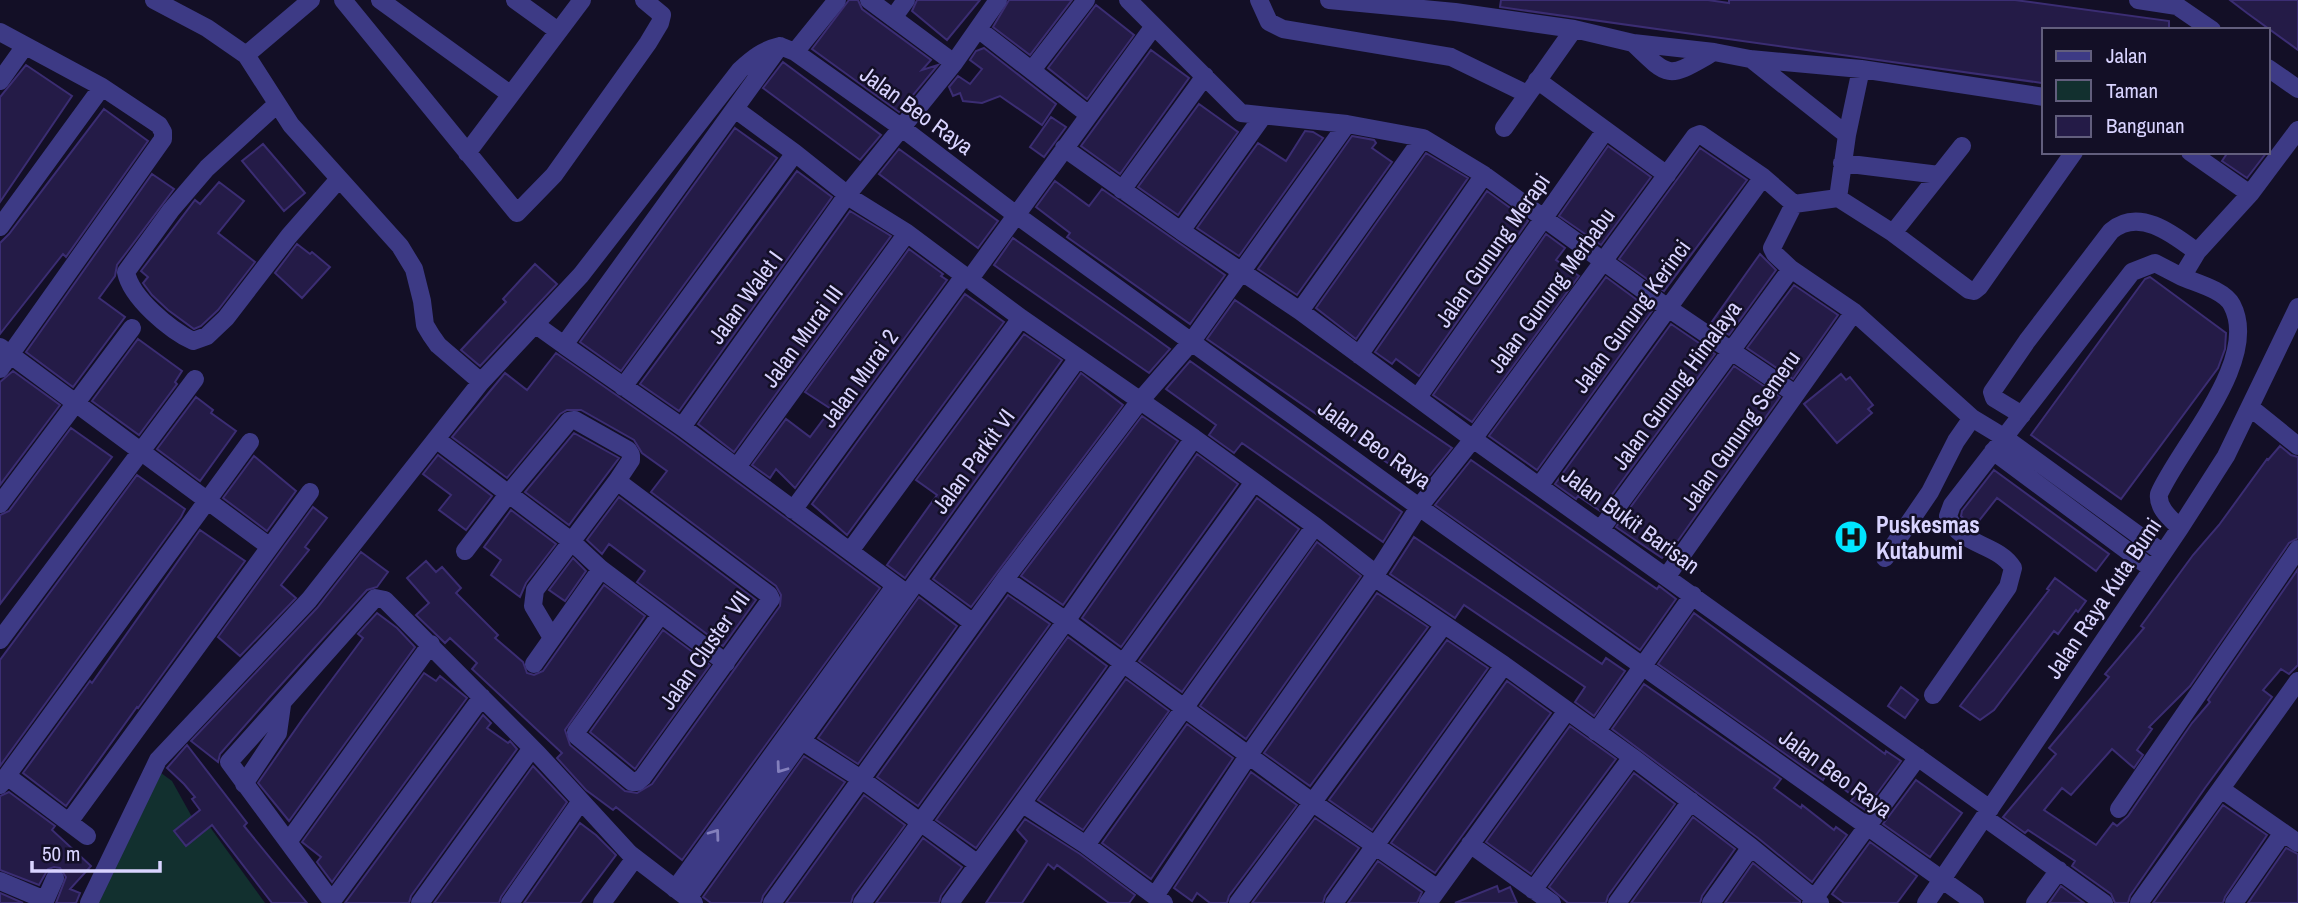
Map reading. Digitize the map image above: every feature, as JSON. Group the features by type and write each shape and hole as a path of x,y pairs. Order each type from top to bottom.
{"street":[{"path":"154,0 207,28 246,55 276,105 400,246 414,269 425,325 434,340 481,382"},
{"path":"246,55 312,0"},
{"path":"343,0 517,214 554,175 660,23 662,15 644,0"},
{"path":"380,0 510,94"},
{"path":"515,0 558,31"},
{"path":"467,153 582,0"},
{"path":"564,345 735,109 788,49 837,0"},
{"path":"869,0 954,63"},
{"path":"893,18 906,0"},
{"name":"Jalan Walet I","path":"682,427 848,195 954,63 998,0"},
{"path":"1032,71 1086,0"},
{"path":"1128,0 1236,109 1248,114 1348,124 1423,138 1484,175 1668,308 1795,394"},
{"path":"1259,0 1269,22 1283,29 1451,57 1532,87 1668,173"},
{"path":"1329,0 1457,6 1633,43 1750,59 1861,69 2042,97"},
{"path":"2138,0 2176,3 2209,28"},
{"name":"Jalan Murai 2","path":"793,510 1153,26"},
{"path":"978,29 1089,115"},
{"path":"1504,128 1574,29"},
{"path":"0,32 102,87 159,125 163,132 163,139 3,357 76,403 270,547"},
{"path":"1633,43 1659,68 1668,72 1678,72 1714,52"},
{"path":"0,81 25,46"},
{"path":"89,903 158,760 309,600 481,382 581,275 740,70 755,55 767,49 788,49"},
{"name":"Jalan Beo Raya","path":"788,49 902,128 1015,214 1419,507 1975,903"},
{"path":"1750,59 1847,135"},
{"path":"1838,198 1842,163 1861,69"},
{"path":"2270,69 2298,89"},
{"path":"1122,190 1205,76"},
{"path":"0,226 102,87"},
{"path":"276,105 207,168 171,210 126,272 132,289 174,332 193,341 207,336 226,318 289,236 339,179"},
{"path":"735,109 848,195 907,233 1021,318 1315,526 1371,570 1374,578 1504,665 1632,757 1751,847 1815,901 1918,757"},
{"path":"1181,231 1263,116"},
{"path":"772,903 1005,579 1139,402 1192,341 1348,124"},
{"path":"2182,277 2197,252 2250,194 2298,130"},
{"name":"Jalan Gunung Merapi","path":"1418,397 1605,131"},
{"name":"Jalan Gunung Merbabu","path":"1160,900 1248,756 1374,578 1419,507 1473,439 1695,136 1700,134 1763,177"},
{"path":"1300,311 1423,138"},
{"path":"1893,233 1962,146"},
{"name":"Jalan Bukit Barisan","path":"1064,148 1300,311 1473,439 1918,757 2104,903"},
{"path":"623,387 795,153"},
{"path":"1763,177 1794,204 1838,198 1893,233 1963,287 1974,291 2073,154"},
{"path":"2193,154 2250,194"},
{"path":"1842,163 1939,176"},
{"path":"1359,355 1484,175"},
{"name":"Jalan Gunung Kerinci","path":"1540,485 1763,177"},
{"path":"1794,204 1772,248 1775,254 1791,269 1854,312 1999,445 2152,569"},
{"path":"2022,415 1994,398 1992,392 2027,341 2111,231 2133,220 2146,222 2175,235 2197,252"},
{"name":"Jalan Murai III","path":"737,467 907,233"},
{"path":"1933,695 2011,580 2013,568 2003,557 1963,536 1952,526 1948,516 1952,505 2132,272 2155,263 2218,293 2232,303 2238,324 2238,344 2231,366 2207,415 2159,494 2158,499 2164,511 2180,528"},
{"name":"Jalan Gunung Himalaya","path":"1601,529 1791,269"},
{"name":"Jalan Raya Kuta Bumi","path":"1926,903 2226,456 2298,307"},
{"name":"Jalan Gunung Semeru","path":"1667,576 1854,312"},
{"path":"850,551 1021,318"},
{"path":"536,326 682,427 850,551 906,587 974,623"},
{"path":"0,504 132,328"},
{"name":"Jalan Parkit VI","path":"685,897 851,659 1078,358"},
{"path":"0,640 195,379"},
{"path":"2251,408 2298,446"},
{"path":"1885,558 1930,492 1956,441 1972,418"},
{"path":"465,551 569,421 575,420 628,450 631,460 535,590 533,606 552,638"},
{"path":"862,903 1066,621 1194,438"},
{"path":"436,439 726,663"},
{"path":"87,836 4,780 250,442"},
{"path":"1999,445 2163,553"},
{"name":"Jalan Cluster VII","path":"617,481 769,595 768,605 643,777 632,782 577,736 576,732 661,614"},
{"path":"950,903 1254,482"},
{"path":"69,822 310,492"},
{"path":"1086,845 1315,526"},
{"path":"2119,809 2298,549"},
{"path":"534,664 601,569"},
{"path":"1005,579 1312,802 1376,845 1433,896 1566,712"},
{"path":"1595,732 1693,595"},
{"path":"481,697 332,902 229,762 375,598 385,600 532,748 635,858 685,897"},
{"path":"1238,903 1443,626"},
{"path":"288,842 431,644"},
{"path":"1334,903 1504,665"},
{"path":"2139,903 2295,690"},
{"path":"244,784 278,733 282,705"},
{"path":"795,737 861,779 978,864"},
{"path":"420,903 532,748"},
{"path":"1532,895 1632,757"},
{"path":"2221,789 2290,838 2235,903"},
{"path":"510,903 581,801"},
{"path":"1617,903 1691,801"},
{"path":"1023,804 1086,845 1160,900"},
{"path":"1470,844 1532,895 1552,903"},
{"path":"1712,903 1751,847"},
{"path":"602,903 635,858"},
{"path":"2035,903 2059,870"},
{"path":"0,881 45,901 55,878"}],"green space":[{"path":"161,773 172,781 192,817 174,831 186,846 210,827 265,903 89,903"}],"building":[{"path":"849,0 858,0 862,9 931,60 922,70 938,65 899,112 812,49"},
{"path":"917,0 980,0 947,40 912,11"},
{"path":"1009,0 1072,0 1030,55 993,27"},
{"path":"1501,0 1708,0 1729,3 1729,0 2015,0 2169,21 2169,28 2042,28 2042,83 1500,7"},
{"path":"2230,0 2298,0 2298,50 2270,28"},
{"path":"1096,5 1134,35 1087,99 1048,68"},
{"path":"984,48 1056,104 1042,125 1000,96 982,103 963,101 960,93 953,96 949,87 958,76 970,84 982,69 970,60 976,51"},
{"path":"1151,50 1189,78 1120,174 1081,146"},
{"path":"783,62 881,135 860,160 763,88"},
{"path":"26,65 72,96 0,202 0,97"},
{"path":"1199,104 1238,132 1178,215 1138,187"},
{"path":"104,109 148,141 66,257 63,254 0,334 0,243"},
{"path":"1051,117 1066,127 1044,157 1030,147"},
{"path":"735,128 777,158 621,371 580,342"},
{"path":"1305,131 1323,138 1239,256 1197,228 1258,143 1286,161"},
{"path":"1352,136 1374,140 1376,143 1372,148 1392,162 1297,295 1258,269"},
{"path":"263,144 305,193 284,211 242,161"},
{"path":"1608,146 1651,177 1601,245 1559,216"},
{"path":"1700,148 1747,180 1664,291 1619,259"},
{"path":"899,149 998,221 978,248 879,174"},
{"path":"1426,153 1468,178 1356,339 1316,308"},
{"path":"2227,154 2265,154 2247,178 2222,161"},
{"path":"797,171 832,197 679,411 640,384"},
{"path":"152,174 174,189 117,265 115,276 99,298 125,317 73,387 26,352"},
{"path":"1055,181 1089,206 1102,189 1225,275 1190,324 1067,237 1070,233 1036,207"},
{"path":"219,182 244,201 218,233 255,262 218,310 194,329 152,295 143,283 148,277 141,271 195,200 200,204"},
{"path":"1487,191 1528,221 1419,376 1396,359 1392,364 1375,352"},
{"path":"850,211 891,236 734,452 698,424"},
{"path":"1546,234 1565,248 1556,260 1579,276 1472,422 1433,395"},
{"path":"1013,238 1170,349 1149,373 1008,275 994,265"},
{"path":"297,244 330,267 302,298 275,273"},
{"path":"909,249 943,274 941,276 947,280 795,488 776,469 770,478 752,465 786,419 810,437 831,409 805,392"},
{"path":"1760,254 1776,270 1729,335 1711,323"},
{"path":"535,264 557,284 480,366 461,350 506,302 503,299"},
{"path":"1606,277 1652,311 1537,470 1489,436"},
{"path":"2150,277 2226,333 2225,349 2218,368 2121,499 2031,435 2145,279"},
{"path":"1794,285 1838,315 1793,379 1747,348"},
{"path":"965,294 1004,322 847,535 812,504"},
{"path":"1235,300 1452,448 1421,486 1207,339"},
{"path":"1671,324 1715,354 1600,511 1555,484"},
{"path":"1024,334 1062,360 905,578 887,565 937,495 916,480"},
{"path":"138,339 182,371 175,382 177,384 139,435 92,401"},
{"path":"556,353 675,436 880,588 682,860 616,807 613,810 586,790 557,758 562,753 472,669 477,663 450,638 445,643 416,615 429,603 407,578 426,561 436,572 442,567 461,588 456,593 498,635 495,638 523,662 527,673 534,675 543,671 604,585 645,616 565,730 570,745 625,791 637,793 652,784 780,606 781,595 776,586 651,492 667,471 642,453 634,440 581,410 567,410 560,414 507,478 452,437 505,373 527,390"},
{"path":"1190,361 1402,512 1383,542 1242,443 1234,453 1209,435 1216,425 1166,389"},
{"path":"1734,366 1780,397 1677,542 1675,541 1662,558 1616,527"},
{"path":"13,371 60,405 0,485 0,382"},
{"path":"1081,373 1123,405 971,607 933,579"},
{"path":"1841,374 1846,380 1850,377 1873,405 1868,409 1872,413 1837,443 1804,404"},
{"path":"196,397 213,410 211,413 236,431 200,481 157,449"},
{"path":"1142,416 1178,441 1063,605 1021,576"},
{"path":"71,428 112,457 0,604 0,515 9,511"},
{"path":"574,433 619,458 569,525 525,492"},
{"path":"2280,446 2298,457 2298,538 2289,543 2190,686 2149,727 2152,729 2137,750 2143,755 2134,768 2112,749 2071,795 2062,788 2044,810 2096,845 2113,823 2117,826 2128,816 2192,723 2210,702 2208,700 2298,569 2298,665 2289,674 2281,669 2263,690 2272,697 2205,788 2130,896 2128,903 2115,903 2111,894 2072,866 2075,861 2028,830 2025,833 2003,817 2056,754 2049,748 2109,677 2105,674 2144,628 2141,626 2193,555"},
{"path":"1197,454 1238,484 1121,647 1082,618"},
{"path":"438,455 492,496 466,530 439,510 451,495 423,474"},
{"path":"254,456 296,491 267,531 223,498"},
{"path":"1471,460 1657,589 1659,586 1676,599 1640,650 1435,505"},
{"path":"1994,470 2109,554 2096,571 1997,498 1974,527 1961,516 1962,511"},
{"path":"137,475 185,509 0,766 0,660"},
{"path":"619,497 756,600 723,646 637,582 645,571 609,544 602,554 587,540"},
{"path":"1257,498 1299,529 1182,692 1139,661"},
{"path":"313,507 327,518 305,547 309,550 281,585 296,598 240,656 218,637"},
{"path":"511,510 556,544 526,583 520,597 491,575 501,560 484,547"},
{"path":"200,530 245,561 66,806 23,773 90,681 92,683"},
{"path":"1414,537 1602,664 1606,658 1625,671 1594,716 1575,702 1585,687 1464,605 1455,618 1390,574"},
{"path":"1317,542 1361,576 1246,739 1200,706"},
{"path":"361,552 388,572 377,587 367,590 220,754 218,762 191,741 317,608"},
{"path":"573,558 586,571 565,601 549,590"},
{"path":"2055,578 2086,601 2058,634 2054,631 1994,710 1980,720 1960,706 2049,590 2047,589"},
{"path":"1377,593 1428,627 1310,786 1264,753"},
{"path":"1008,595 1050,624 918,806 877,777"},
{"path":"919,597 957,626 858,764 818,738"},
{"path":"377,613 397,628 415,647 289,821 258,783 363,638 358,634"},
{"path":"1694,613 1885,754 1886,751 1901,761 1865,810 1851,801 1854,797 1826,775 1823,780 1658,664"},
{"path":"663,630 710,665 635,769 590,732"},
{"path":"1068,637 1107,666 976,848 936,820"},
{"path":"1447,640 1488,668 1372,830 1329,800"},
{"path":"424,673 436,681 440,676 467,698 332,882 317,862 321,857 302,842"},
{"path":"1126,679 1169,711 1083,830 1038,800"},
{"path":"1507,681 1551,713 1435,873 1391,843"},
{"path":"1644,684 1781,779 1774,788 1801,808 1802,805 1834,830 1836,827 1847,835 1812,882 1758,838 1612,729"},
{"path":"1901,687 1918,700 1905,718 1888,706"},
{"path":"483,715 491,723 487,728 508,743 510,741 517,749 411,896 409,903 345,903"},
{"path":"1187,724 1233,758 1151,879 1102,843"},
{"path":"1570,726 1616,759 1531,874 1486,842"},
{"path":"187,745 247,823 244,826 307,903 272,903 212,825 186,846 174,831 200,810 192,799 195,797 167,768"},
{"path":"804,756 845,782 763,896 761,903 711,903 703,897"},
{"path":"533,766 567,802 499,903 434,903"},
{"path":"1251,772 1297,805 1229,896 1227,903 1210,903 1197,893 1192,901 1174,888"},
{"path":"1634,773 1675,804 1608,896 1606,903 1568,903 1549,887"},
{"path":"1916,780 1962,813 1930,857 1883,824"},
{"path":"9,792 55,826 52,830 91,866 70,889 80,893 76,903 56,903 66,877 60,868 48,869 39,885 0,870 0,796"},
{"path":"864,795 905,825 853,896 851,903 786,903"},
{"path":"2223,805 2267,835 2223,903 2153,903"},
{"path":"1693,817 1735,849 1702,896 1700,903 1631,903"},
{"path":"1315,818 1359,848 1325,896 1323,903 1252,903"},
{"path":"1025,819 1080,854 1135,895 1129,903 1109,903 1057,865 1054,869 1048,864 1022,903 986,903 1027,841 1017,830"},
{"path":"580,823 616,855 580,903 524,903"},
{"path":"923,838 962,867 939,903 876,903"},
{"path":"1870,842 1917,876 1897,903 1844,903 1832,894"},
{"path":"2286,848 2298,854 2298,903 2248,903"},
{"path":"1378,861 1422,892 1417,903 1348,903"},
{"path":"1753,863 1800,901 1800,903 1725,903"},
{"path":"1497,886 1499,892 1510,887 1517,903 1455,903"},
{"path":"2061,886 2084,903 2049,903"},
{"path":"0,893 23,903 0,903"}],"place":[{"name":"Puskesmas Kutabumi","path":"1851,537"}]}
